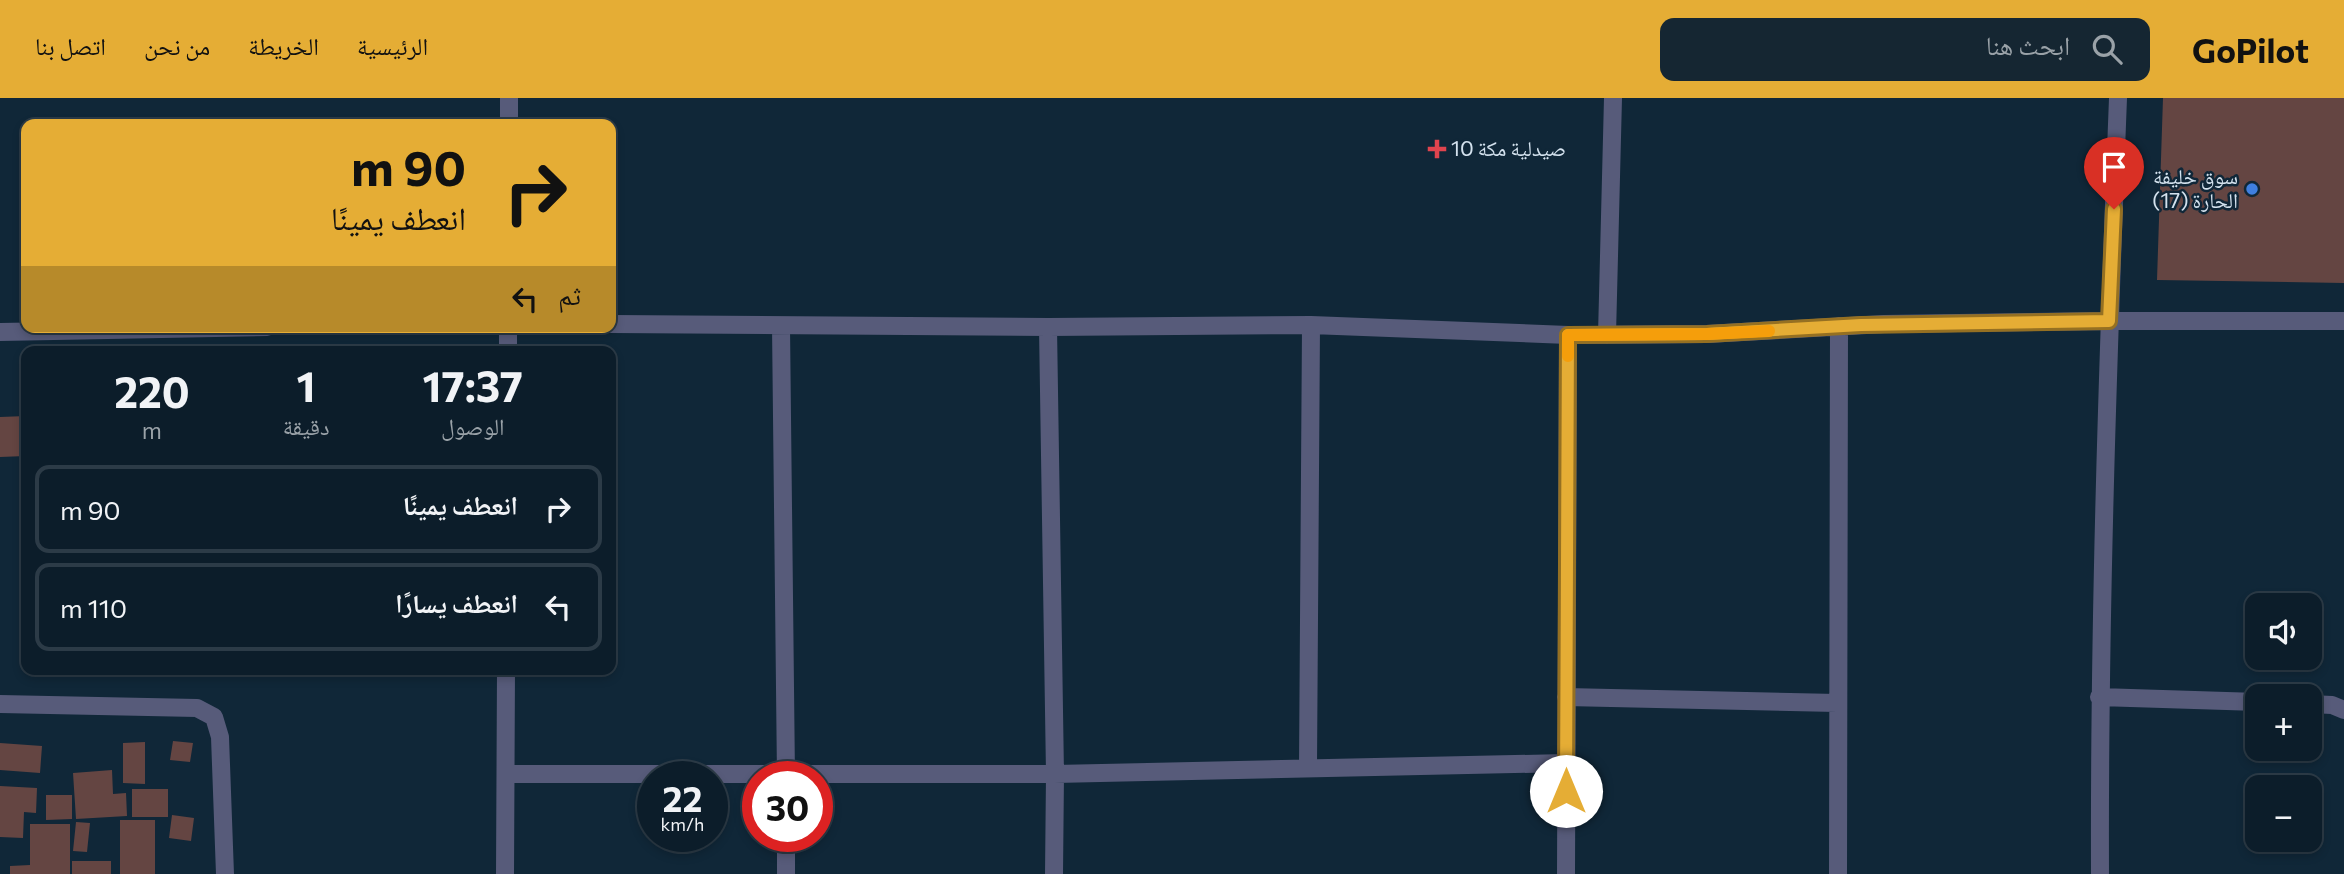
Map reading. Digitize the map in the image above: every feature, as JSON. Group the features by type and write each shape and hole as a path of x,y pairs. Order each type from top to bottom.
{"street":[{"path":"509,98 509,119"},
{"path":"1607,335 1613,98"},
{"path":"2100,874 2099,697 2118,98"},
{"path":"616,324 1048,327 1311,325 1607,335 1707,334 1839,326 2109,321 2344,321"},
{"path":"1308,767 1311,325"},
{"path":"781,326 786,761"},
{"path":"1838,874 1839,326"},
{"path":"1048,327 1054,874"},
{"path":"0,332 21,332"},
{"path":"1566,874 1568,335"},
{"path":"505,874 506,675"},
{"path":"1566,697 1837,703"},
{"path":"2099,697 2245,702"},
{"path":"0,704 197,708 214,717 220,737 225,874"},
{"path":"2322,705 2344,710"},
{"path":"833,775 1055,774 1566,763"},
{"path":"506,774 742,775"},
{"path":"786,852 786,874"}],"building":[{"name":"سوق خليفة الحارة (17)","path":"2163,98 2344,98 2344,283 2157,280"},
{"path":"21,416 21,456 0,457 0,417"},
{"path":"173,741 193,743 190,762 170,760"},
{"path":"145,742 145,784 123,783 123,743"},
{"path":"0,743 42,746 40,773 0,770"},
{"path":"112,770 113,794 126,793 127,816 76,819 73,773"},
{"path":"0,786 37,788 36,813 24,812 23,838 0,837"},
{"path":"132,789 168,789 168,817 132,817"},
{"path":"46,795 72,795 72,819 46,820"},
{"path":"172,815 194,818 191,841 169,838"},
{"path":"120,820 155,820 155,874 120,874"},
{"path":"76,822 90,823 87,852 73,851"},
{"path":"30,824 70,824 70,874 10,874 10,866 30,865"},
{"path":"72,861 111,861 111,874 72,874"}],"slow traffic":[{"path":"1568,356 1568,335 1769,331"}],"place":[{"name":"صيدلية مكة 10","path":"1437,149"},
{"name":"سوق خليفة الحارة (17)","path":"2252,189"}],"route":[{"path":"1566,791 1568,335 1707,334 1861,325 2109,321 2114,209"}]}
